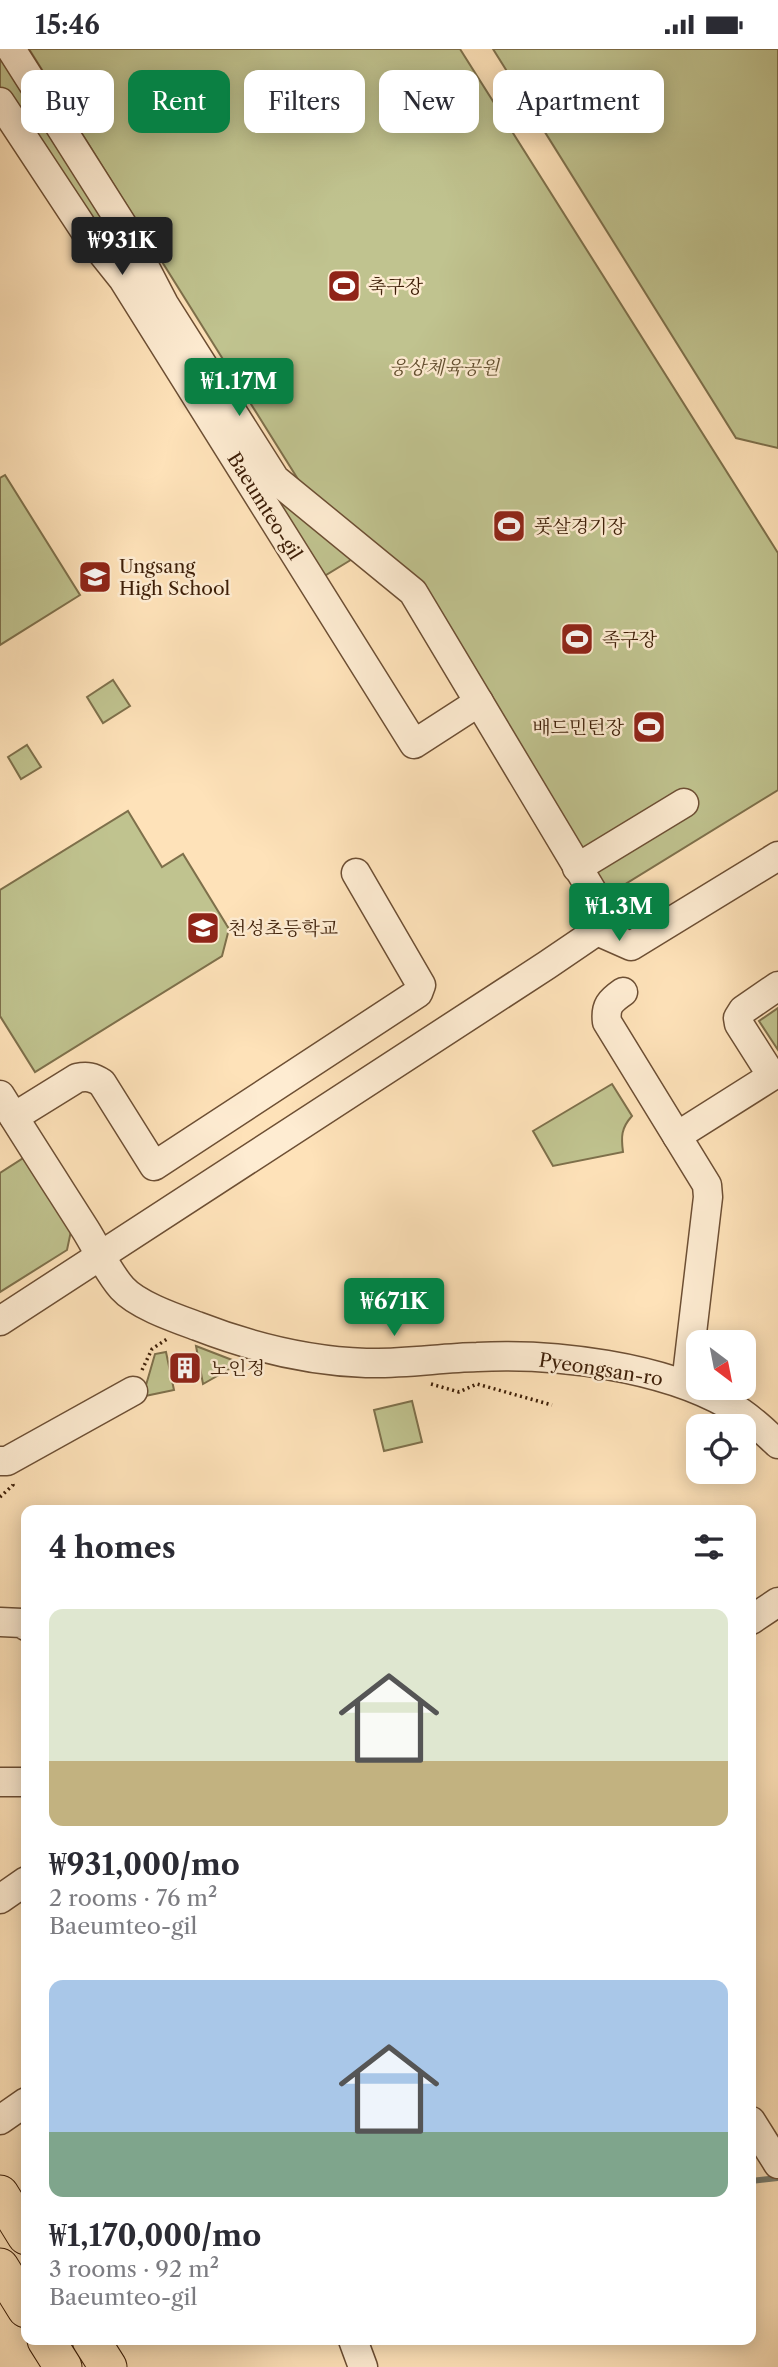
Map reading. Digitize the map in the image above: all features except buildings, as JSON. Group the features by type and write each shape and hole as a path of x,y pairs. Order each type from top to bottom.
{"main road":[{"path":"0,2194 21,2228"},
{"path":"0,2267 21,2301"},
{"path":"49,2345 62,2367"},
{"path":"94,2345 108,2367"}],"street":[{"name":"Baeumteo-gil","path":"10,49 125,229 265,485 414,744 479,702"},
{"name":"Baeumteo-gil","path":"0,102 87,234 123,279 265,485"},
{"path":"0,1321 597,931 601,923 600,911 592,891 414,592 265,485"},
{"path":"577,868 684,803"},
{"path":"597,931 631,946 778,856"},
{"path":"102,1255 7,1106 77,1078 85,1076 95,1079 102,1083 154,1166 418,993 421,985 356,873"},
{"path":"677,1136 775,1077 739,1024 738,1018 743,1010 778,986"},
{"path":"623,992 610,1001 606,1011 607,1022 707,1185 716,1223 696,1330"},
{"name":"Pyeongsan-ro","path":"102,1255 122,1289 163,1313 224,1337 290,1354 365,1363 408,1363 478,1356 549,1357 618,1368 686,1384"},
{"path":"0,1461 7,1461 133,1391"},
{"name":"Pyeongsan-ro","path":"719,1400 754,1422 778,1444"},
{"path":"756,1616 778,1601"},
{"path":"0,1622 21,1623"},
{"path":"0,1781 21,1782"},
{"path":"0,1899 21,1884"},
{"path":"0,2120 21,2105"},
{"path":"756,2129 778,2164"},
{"path":"355,2345 363,2367"}],"path":[{"path":"133,1391 152,1349 168,1338"},
{"path":"459,1392 477,1384 552,1405"}],"green space":[{"path":"0,49 21,82 21,121 0,91"},
{"name":"웅상체육공원","path":"29,49 460,49 473,70 379,70 379,133 479,133 479,79 493,101 493,133 513,133 778,553 778,790 609,894 422,584 306,492 82,133 114,133 114,70 42,70"},
{"path":"493,49 778,49 778,448 736,438 545,133 664,133 664,70 506,70"},
{"path":"29,133 54,133 101,206 117,246 247,447"},
{"path":"5,475 80,595 0,645 0,478"},
{"path":"285,504 354,558 321,578 279,505"},
{"path":"113,680 130,706 103,723 87,697"},
{"path":"27,745 41,767 21,779 8,757"},
{"path":"128,811 162,867 183,854 229,929 222,956 35,1072 0,1016 0,890"},
{"path":"778,1008 778,1050 759,1021"},
{"path":"612,1084 632,1116 623,1133 623,1152 553,1166 533,1131"},
{"path":"25,1157 71,1231 67,1250 0,1292 0,1173"},
{"path":"196,1346 240,1363 203,1384"},
{"path":"166,1352 174,1390 145,1396 155,1354"},
{"path":"412,1401 422,1442 384,1451 374,1410"}],"waterway":[{"path":"756,2180 778,2178"}],"place":[{"name":"축구장","path":"344,286"},
{"name":"풋살경기장","path":"509,526"},
{"name":"Ungsang High School","path":"95,577"},
{"name":"족구장","path":"577,639"},
{"name":"배드민턴장","path":"649,727"},
{"name":"천성초등학교","path":"203,928"},
{"name":"노인정","path":"185,1368"}]}
